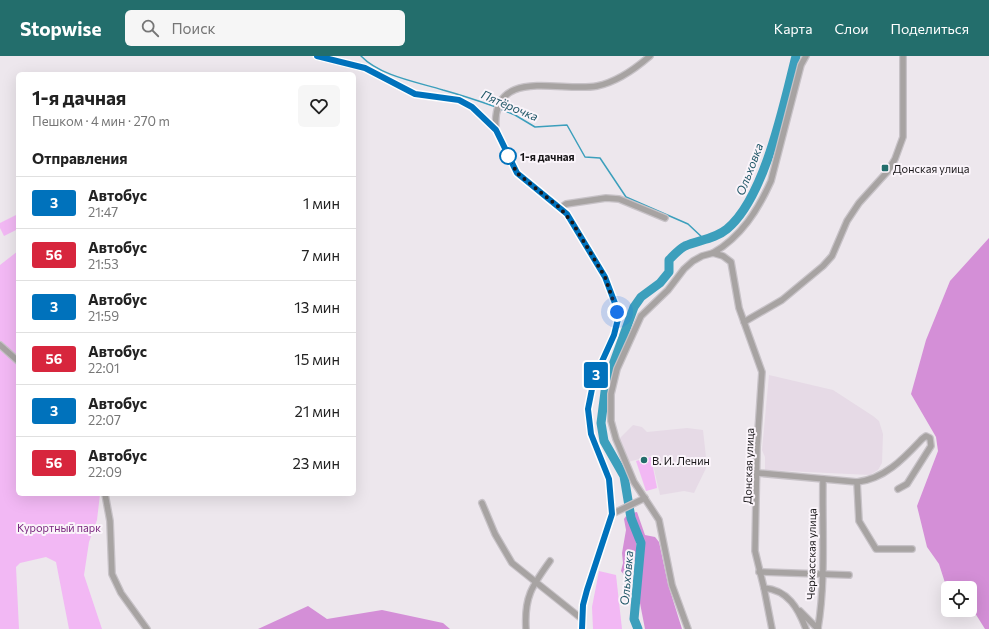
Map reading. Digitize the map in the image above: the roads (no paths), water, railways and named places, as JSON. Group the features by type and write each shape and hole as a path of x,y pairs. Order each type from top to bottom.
{"street":[{"path":"317,56 365,68 415,94 459,100 472,107 496,130 517,173 560,208 572,222 605,277 618,319 614,335 594,379 588,409 591,434 609,479 612,514 590,577 583,605 582,629"},
{"path":"496,130 496,113 502,101 513,90 529,85 585,87 605,84 627,73 650,56"},
{"path":"688,629 672,585 659,520 634,482 616,439 611,413 613,380 641,316 668,290 684,269 693,261 702,256 713,253 726,245 738,234 763,198 771,181 801,66 806,56"},
{"path":"744,322 782,300 832,256 851,215 859,203 888,171 895,159 903,137 903,56"},
{"path":"560,208 566,204 606,198 619,199 665,218"},
{"name":"Донская улица","path":"713,253 723,256 731,262 739,308 762,372 757,448 758,473 755,551 772,629"},
{"path":"0,345 16,359"},
{"path":"758,473 822,480 857,482 869,480 900,462 926,436 930,438 930,446 907,484 898,489"},
{"name":"Черкасская улица","path":"818,628 822,573 822,480"},
{"path":"857,482 859,521 876,550 912,549"},
{"path":"105,496 110,521 110,556 112,574 121,593 147,629"},
{"path":"612,514 644,498"},
{"path":"482,503 506,555 512,563 582,619"},
{"path":"526,629 528,596 534,582 550,561"},
{"path":"759,572 849,575"},
{"path":"764,588 776,589 786,596 799,611 806,629"},
{"name":"Черкасская улица","path":"799,611 818,628"}],"waterway":[{"name":"Пятёрочка","path":"361,56 378,69 399,78 496,107"},
{"name":"Ольховка","path":"638,629 634,619 641,543 631,518 624,476 604,441 601,423 606,384 634,307 641,297 660,283 669,272 669,260 685,246 712,237 727,229 740,215 752,196 762,173 779,123 796,56"},
{"name":"Пятёрочка","path":"500,109 515,115 535,127 567,125 585,157 600,158 626,197 688,224 705,240"}],"place":[{"name":"1-я дачная","path":"508,156"},
{"name":"Донская улица","path":"885,168"},
{"name":"В. И. Ленин","path":"644,460"}],"park label":[{"name":"Курортный парк","path":"59,527"}]}
